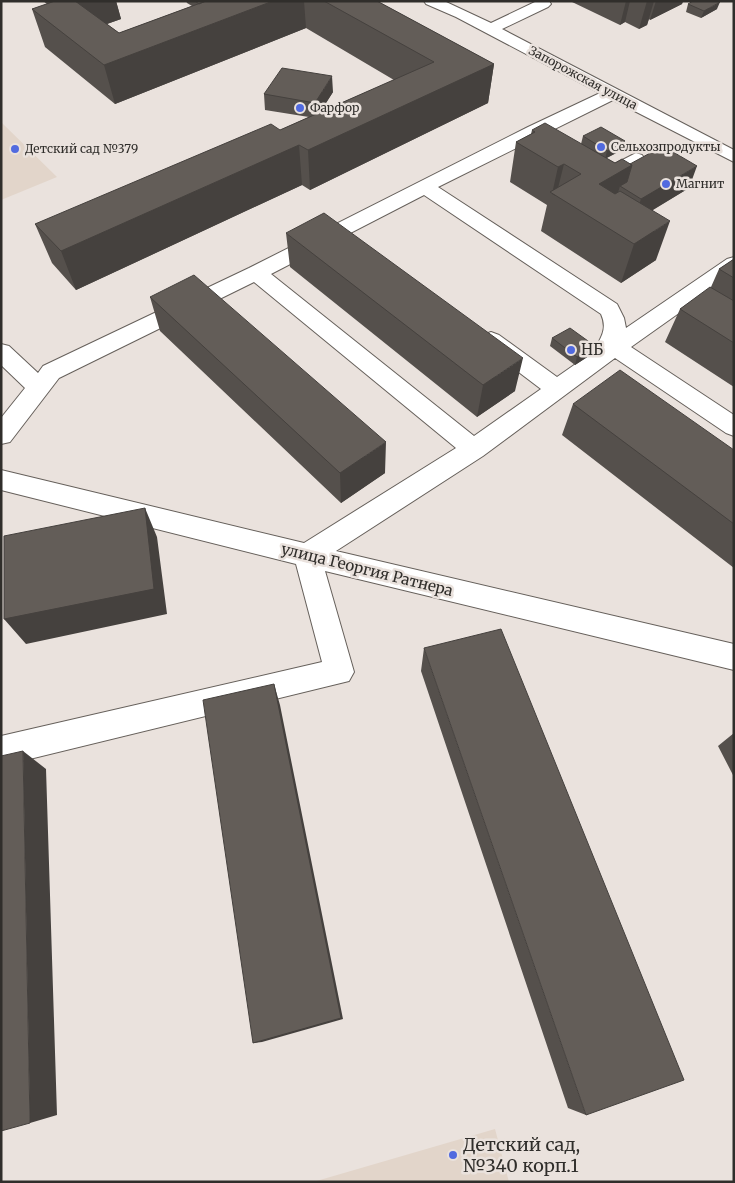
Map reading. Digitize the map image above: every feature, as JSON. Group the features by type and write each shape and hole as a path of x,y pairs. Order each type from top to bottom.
{"street":[{"name":"Запорожская улица","path":"431,1 461,14 734,157"},
{"path":"491,30 542,4"},
{"path":"1,435 51,372 256,273 349,235 424,187 612,94"},
{"path":"534,131 551,141"},
{"path":"584,160 610,175 636,159"},
{"path":"424,187 609,309 614,316 617,328 609,343 734,427"},
{"path":"1,751 339,672 307,555 474,449 734,264"},
{"path":"256,273 474,449"},
{"path":"477,330 557,389"},
{"path":"1,352 39,387"},
{"name":"улица Георгия Ратнера","path":"1,480 525,609 734,657"}],"shaded area":[{"name":"Детский сад №379","path":"1,122 57,177 1,200"},
{"name":"Детский сад, №340 корп.1","path":"495,1129 509,1182 313,1182"}],"building":[{"path":"55,1 75,1 119,33 206,1 273,1 104,65 32,9"},
{"path":"195,1 206,1 199,4"},
{"path":"324,1 377,1 494,64 308,150 299,145 61,251 35,224 271,124 280,130 434,62"},
{"path":"693,1 720,2 704,11 688,4"},
{"path":"282,68 332,76 315,103 264,94"},
{"path":"545,123 615,163 622,159 632,165 599,184 615,194 620,191 670,221 634,244 550,192 581,174 564,164 558,167 516,142 535,132 532,130"},
{"path":"601,127 625,141 607,151 583,136"},
{"path":"663,146 697,166 641,199 620,186 627,182 632,165 630,164"},
{"path":"324,213 523,358 483,385 286,233"},
{"path":"734,259 734,278 719,269"},
{"path":"194,275 386,442 340,473 150,297"},
{"path":"710,287 734,301 734,343 680,309"},
{"path":"570,328 595,346 577,357 552,338"},
{"path":"620,370 734,450 734,524 573,404"},
{"path":"145,508 154,589 4,619 4,536"},
{"path":"501,629 684,1080 586,1115 424,648"},
{"path":"274,684 341,1018 253,1043 203,700"},
{"path":"23,751 30,1123 1,1131 1,756"}],"place":[{"name":"Фарфор","path":"300,108"},
{"name":"Сельхозпродукты","path":"601,147"},
{"name":"Детский сад №379","path":"15,149"},
{"name":"Магнит","path":"666,184"},
{"name":"НБ","path":"571,350"},
{"name":"Детский сад, №340 корп.1","path":"453,1155"}]}
